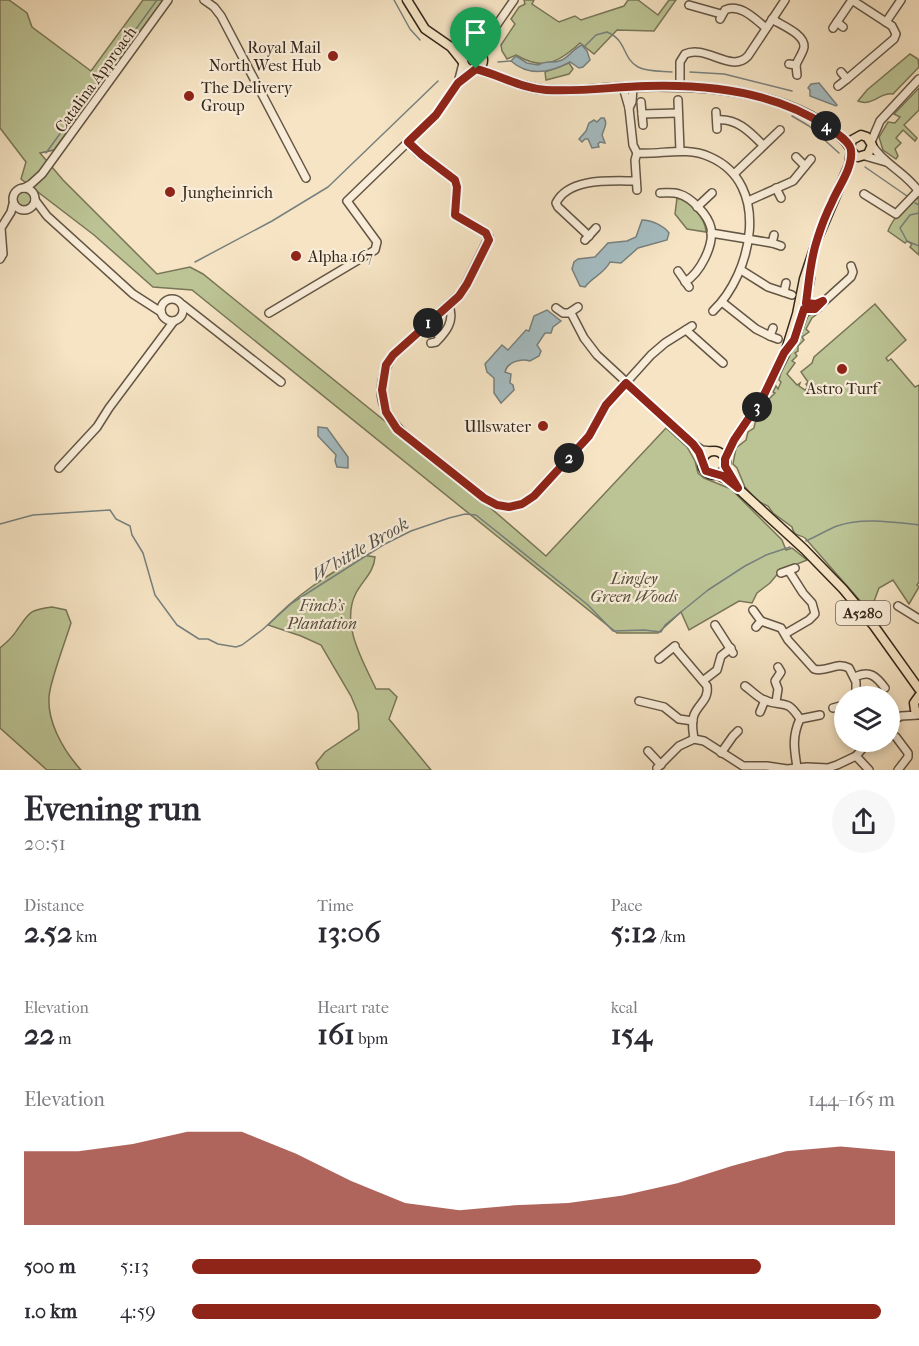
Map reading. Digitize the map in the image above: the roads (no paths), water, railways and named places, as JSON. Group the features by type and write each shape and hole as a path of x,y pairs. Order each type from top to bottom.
{"main road":[{"path":"407,0 425,29 451,47 468,68 492,72 519,85 537,89 680,86 728,91 767,99 798,110 838,134 858,157 865,156"},
{"path":"451,47 476,54 492,72"},
{"path":"463,62 464,55 476,54"},
{"path":"476,54 481,65 476,69"},
{"path":"838,134 867,137 872,143 871,152 856,162 844,177"},
{"path":"716,474 722,471 734,440 763,397 784,353 802,306 804,279 824,221 844,177 851,149 858,136"},
{"path":"702,461 705,455 734,440"},
{"name":"A5280","path":"714,451 725,463 738,488"},
{"name":"A5280","path":"702,461 706,471 727,479 738,488 843,589 917,686 915,710 919,714"}],"street":[{"name":"Catalina Approach","path":"24,188 42,174 168,0"},
{"path":"204,0 221,16 306,178"},
{"path":"476,54 514,0"},
{"path":"680,86 680,62 685,54 694,51 735,63 740,62 748,56 785,0"},
{"path":"838,26 852,0 886,22 896,34 894,39 838,86"},
{"path":"886,22 901,0"},
{"path":"689,5 721,16 728,8 737,8 766,28"},
{"path":"772,19 798,35 803,41 803,49 792,65 798,75"},
{"path":"458,83 463,62"},
{"path":"269,313 375,250 377,242 347,201 436,115 458,83 476,69"},
{"path":"841,72 846,79"},
{"path":"858,136 878,123 919,80"},
{"path":"628,87 633,145 637,153 635,160 637,190"},
{"path":"678,100 680,151"},
{"path":"641,102 643,125"},
{"path":"642,114 678,113"},
{"path":"717,129 717,116 738,124 764,145"},
{"path":"864,194 896,214 919,192 914,184 877,152 872,143 878,123"},
{"path":"734,174 780,130"},
{"path":"773,136 780,142"},
{"path":"408,142 455,180 457,187 455,215 486,233 489,240 465,288 449,306 393,355 386,365 382,390 384,406 394,425 402,433 484,498 497,505 518,505 534,496 589,436 606,405 626,383 658,349 689,328 723,363"},
{"path":"637,153 680,151 699,153 712,158 734,174 748,201 750,215 748,239 741,270 732,289 712,312"},
{"path":"865,156 892,164"},
{"path":"796,157 805,166"},
{"path":"748,201 793,181 811,159"},
{"name":"Catalina Approach","path":"35,198 36,188 42,174"},
{"path":"596,228 587,238 558,207 557,200 566,192 584,184 603,181 636,181"},
{"path":"6,223 12,210 15,192 24,188 31,190 47,216 133,294 174,321"},
{"path":"776,188 781,198"},
{"path":"660,193 674,192 683,195 709,222 711,233 700,269 687,284 678,271"},
{"path":"697,207 712,193"},
{"path":"0,259 3,254 1,228 17,213 33,207 35,198"},
{"path":"13,204 18,209 47,216"},
{"path":"711,233 781,246"},
{"path":"772,243 774,235"},
{"path":"802,306 823,301 851,277 851,266"},
{"path":"741,270 768,287 792,294"},
{"path":"784,292 786,283"},
{"path":"145,302 165,302 174,299 281,382"},
{"path":"165,302 163,314 165,334"},
{"path":"722,302 756,329 778,339"},
{"path":"182,316 183,305"},
{"path":"431,343 436,342 450,324 449,306"},
{"path":"556,308 563,313 574,310 584,338 597,356 693,444 702,450 714,451"},
{"path":"59,468 97,427 174,321 182,316 201,319"},
{"path":"770,336 773,328"},
{"path":"430,329 441,336"},
{"path":"693,444 702,461"},
{"path":"784,633 809,621 815,614 812,603 789,571"},
{"path":"902,605 919,619"},
{"path":"753,610 758,624 778,626 814,669 824,671 841,665 849,668 855,677 855,686"},
{"path":"704,680 717,670 721,656 732,650 715,624"},
{"path":"659,659 676,646 704,680 708,693 704,703 695,714 694,740"},
{"path":"776,702 778,689 775,681 781,672 778,667"},
{"path":"855,677 869,673 884,686"},
{"path":"745,686 765,700 793,707 800,719 793,744 797,767"},
{"path":"760,712 765,700"},
{"path":"901,716 916,700"},
{"path":"638,701 664,707 679,718 693,721"},
{"path":"901,716 919,714"},
{"path":"800,719 820,715"},
{"path":"721,753 732,736 739,731"},
{"path":"648,751 659,767 679,746 694,740 704,741 746,768 767,766 787,770 797,767 828,768 856,756 859,752"},
{"path":"900,742 908,753 900,770"},
{"path":"856,756 869,770"},
{"path":"908,757 917,758"}],"water":[{"path":"582,45 590,60 579,68 570,62 555,69 540,72 525,69 511,61 516,56 527,63 538,65 559,61"},
{"path":"819,83 836,106 810,96 808,88 811,84"},
{"path":"604,118 606,122 602,135 605,143 600,142 599,147 592,148 588,139 582,142 579,139 589,123 594,120 597,122"},
{"path":"642,220 654,222 664,228 669,233 667,240 638,248 621,263 610,262 585,287 580,286 572,269 574,262 578,259 595,257 608,243 627,241 636,237"},
{"path":"547,310 561,321 553,327 551,333 545,333 537,345 541,351 539,356 530,361 523,360 508,366 505,372 511,374 510,383 514,390 501,403 494,393 494,378 487,372 485,364 502,345 508,350 526,330 529,331 534,316"},
{"path":"318,427 327,428 348,457 348,468 337,467 336,455 318,436"}],"waterway":[{"path":"46,153 157,0"},
{"path":"394,0 410,29 420,40"},
{"path":"464,32 476,39"},
{"path":"585,46 596,35 607,32 618,40 629,59 638,67 650,71 672,72"},
{"path":"498,62 511,61"},
{"path":"690,72 724,74 792,91"},
{"path":"195,262 272,221 328,187 438,81"},
{"path":"792,116 809,126 839,153"},
{"path":"865,167 907,196"},
{"path":"915,203 919,205"},
{"path":"919,213 910,215 900,228 907,241 919,246"},
{"name":"Whittle Brook","path":"0,524 33,515 110,510 116,519 130,526 132,535 143,553 155,595 177,625 199,639 208,639 218,644 236,647 262,630 292,603 383,545 411,531 465,514 476,515 588,605 613,631 661,632 665,625 708,590 745,566 766,555 790,547"},
{"name":"Whittle Brook","path":"806,541 847,523 878,521 919,525"}],"place":[{"name":"Royal Mail North West Hub","path":"333,56"},
{"name":"The Delivery Group","path":"189,96"},
{"name":"Jungheinrich","path":"170,192"},
{"name":"Alpha 167","path":"296,256"},
{"name":"Astro Turf","path":"842,369"},
{"name":"Ullswater","path":"543,426"}],"park label":[{"name":"Lingley Green Woods","path":"634,587"},
{"name":"Finch's Plantation","path":"322,614"}]}
